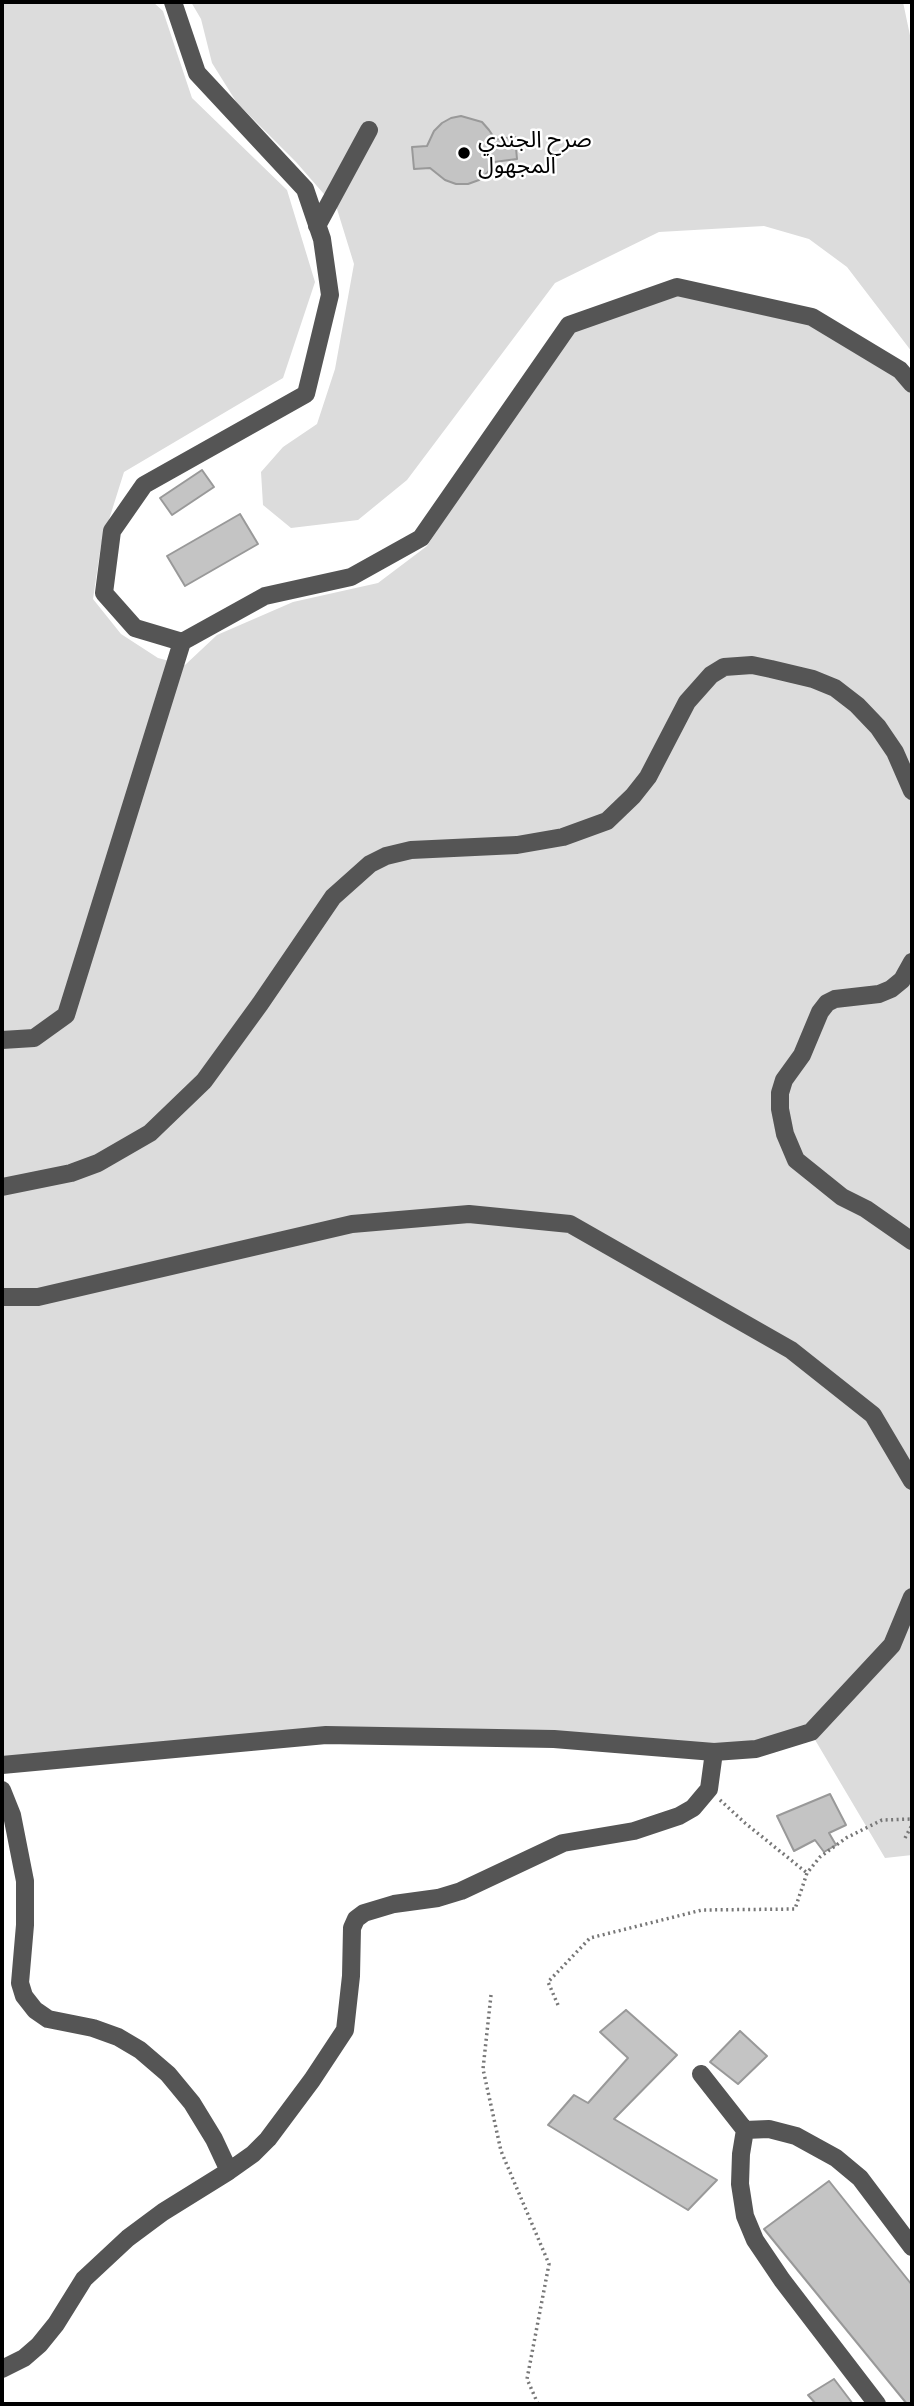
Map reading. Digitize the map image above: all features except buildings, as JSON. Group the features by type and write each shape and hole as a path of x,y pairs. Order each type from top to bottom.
{"street":[{"path":"173,2 197,73 305,189 321,239 330,295 306,394 144,485 112,531 104,593 135,628 182,642"},
{"path":"317,226 369,130"},
{"path":"2,1040 34,1038 66,1015 182,642 265,596 351,577 421,538 569,325 677,287 813,317 900,370 912,384"},
{"path":"2,1187 71,1174 98,1163 150,1133 204,1081 246,1026 333,897 370,864 386,856 411,850 517,845 552,839 590,829 607,821 648,777 687,702 711,674 724,667 736,664 762,667 813,679 835,688 857,705 878,727 894,752 912,790"},
{"path":"912,962 902,980 891,989 879,994 835,999 827,1003 780,1093 785,1134 796,1160 842,1197 866,1209 912,1241"},
{"path":"2,1297 38,1297 352,1224 469,1214 570,1224 791,1350 873,1415 912,1480"},
{"path":"2,1765 326,1735 554,1739 714,1752 756,1749 811,1732 892,1645 912,1597"},
{"path":"2,2369 24,2358 39,2345 56,2324 84,2279 128,2238 163,2212 229,2171 268,2138 337,2045 345,2030 351,1976 352,1928 356,1919 364,1913 394,1904 461,1891 563,1843 634,1831 662,1823 693,1808 709,1789 714,1752"},
{"path":"2,1790 16,1829 25,1881 25,1925 20,1983 24,1996 35,2010 48,2019 93,2028 118,2037 140,2050 168,2074 192,2103 214,2139 229,2171"},
{"path":"701,2074 745,2130 740,2184 745,2216 755,2240 782,2280 877,2404"},
{"path":"745,2130 769,2129 796,2136 836,2158 860,2178 912,2247"}],"path":[{"path":"709,1789 745,1823 807,1873"},
{"path":"558,2004 548,1982 590,1938 702,1910 796,1909 807,1873 820,1857 846,1838 883,1820 912,1819"},
{"path":"905,1838 912,1825"},
{"path":"491,1995 483,2069 501,2151 550,2264 527,2379 538,2404"}],"shaded area":[{"path":"2,2 153,2 163,11 192,98 287,190 315,282 283,378 124,472 101,545 93,599 121,634 158,658 185,665 217,635 293,602 378,583 427,546 569,325 677,287 812,317 912,384 912,1855 885,1858 811,1733 756,1749 326,1735 2,1765"},
{"path":"191,2 903,2 912,45 912,352 847,267 809,239 764,226 659,232 555,283 407,480 358,520 291,528 263,505 261,472 283,447 317,424 335,369 354,264 337,209 296,162 237,103 212,63 201,19"}],"place":[{"name":"صرح الجندي المجهول","path":"464,153"}]}
